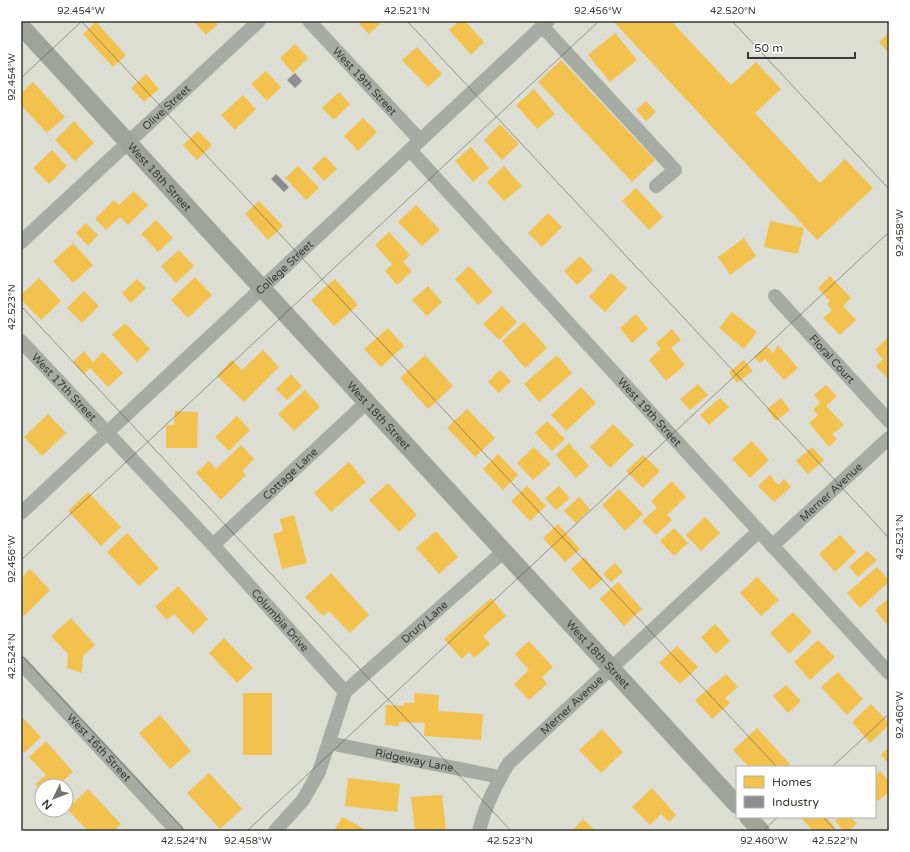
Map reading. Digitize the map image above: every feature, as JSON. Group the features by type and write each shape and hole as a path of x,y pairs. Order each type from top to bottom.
{"main road":[{"name":"West 18th Street","path":"21,26 736,803"},
{"path":"749,818 761,831"}],"street":[{"name":"Olive Street","path":"21,242 259,21"},
{"name":"West 19th Street","path":"309,21 420,140"},
{"name":"College Street","path":"21,513 545,24"},
{"path":"545,24 675,170 656,186"},
{"name":"West 19th Street","path":"410,150 889,673"},
{"name":"Floral Court","path":"775,296 889,421"},
{"name":"West 17th Street","path":"21,341 107,433"},
{"name":"Cottage Lane","path":"214,545 367,402"},
{"name":"Columbia Drive","path":"107,433 214,545 345,692"},
{"name":"Merner Avenue","path":"772,546 889,438"},
{"name":"Merner Avenue","path":"479,831 490,799 509,762 759,531"},
{"name":"Drury Lane","path":"345,692 504,551"},
{"name":"West 16th Street","path":"21,663 177,831"},
{"path":"275,831 303,800 319,772 345,692"},
{"name":"Ridgeway Lane","path":"329,743 500,777"}],"building: Homes":[{"path":"193,21 215,21 218,24 206,35"},
{"path":"362,21 377,21 380,24 369,34 359,24"},
{"path":"459,21 465,21 484,42 471,55 449,30"},
{"path":"613,21 671,21 731,85 756,62 781,89 755,113 820,183 845,159 873,188 817,240"},
{"path":"96,22 126,55 113,67 83,34"},
{"path":"889,32 889,53 879,42"},
{"path":"615,33 637,60 610,82 588,55"},
{"path":"295,44 308,58 293,73 280,58"},
{"path":"417,47 442,74 428,87 402,60"},
{"path":"561,60 655,160 632,182 538,82"},
{"path":"266,71 281,87 267,101 251,84"},
{"path":"146,74 159,89 144,102 131,88"},
{"path":"33,82 65,117 47,133 21,105 21,93"},
{"path":"534,89 555,114 537,129 516,105"},
{"path":"339,92 350,104 334,120 322,108"},
{"path":"243,95 256,109 235,130 221,115"},
{"path":"646,101 656,112 646,121 636,110"},
{"path":"363,118 377,132 358,151 344,136"},
{"path":"74,121 94,143 75,161 55,140"},
{"path":"500,124 519,144 502,160 484,140"},
{"path":"198,131 212,145 197,160 183,145"},
{"path":"471,147 489,168 473,182 455,161"},
{"path":"52,150 67,166 49,184 33,168"},
{"path":"325,156 337,169 324,181 312,168"},
{"path":"298,166 319,188 306,200 285,178"},
{"path":"504,166 522,186 504,201 487,182"},
{"path":"636,188 663,217 649,230 622,201"},
{"path":"134,191 148,205 128,225 120,217 106,230 95,219 114,200 119,205"},
{"path":"259,201 283,226 268,240 245,214"},
{"path":"416,205 440,230 422,246 398,222"},
{"path":"548,213 562,227 542,247 528,233"},
{"path":"156,220 173,238 158,252 141,234"},
{"path":"770,221 804,228 798,254 764,247"},
{"path":"86,223 98,235 88,246 76,233"},
{"path":"389,232 410,255 403,262 412,271 397,285 385,271 392,264 375,245"},
{"path":"744,238 756,256 730,275 718,257"},
{"path":"73,243 93,265 73,283 53,261"},
{"path":"179,250 194,266 176,283 161,266"},
{"path":"580,256 593,270 577,285 564,271"},
{"path":"469,266 493,292 478,305 455,279"},
{"path":"611,273 627,288 605,312 589,297"},
{"path":"830,276 851,298 843,306 856,320 840,335 823,318 832,310 827,304 830,301 818,288"},
{"path":"195,277 212,295 188,318 171,300"},
{"path":"39,278 61,301 41,320 21,300 21,295"},
{"path":"137,279 146,288 131,303 122,293"},
{"path":"335,279 358,305 334,326 311,300"},
{"path":"428,286 442,302 427,316 412,300"},
{"path":"84,291 99,306 82,323 67,308"},
{"path":"502,306 517,322 499,340 483,324"},
{"path":"732,312 757,332 744,349 719,328"},
{"path":"636,314 648,329 632,343 620,328"},
{"path":"524,322 547,348 525,368 502,341"},
{"path":"125,323 150,349 137,362 112,335"},
{"path":"388,328 404,346 381,367 364,349"},
{"path":"672,329 681,340 671,348 685,365 666,381 649,360 661,349 656,343"},
{"path":"889,336 889,380 876,366 883,359 875,350"},
{"path":"778,345 798,368 784,380 765,359 760,363 754,357 767,346 773,353"},
{"path":"263,350 279,367 244,402 217,376 232,360 242,370"},
{"path":"84,351 93,362 103,352 123,373 108,387 90,368 84,374 73,362"},
{"path":"425,355 453,386 428,409 400,378"},
{"path":"557,355 572,373 539,402 524,384"},
{"path":"744,360 753,371 737,383 729,372"},
{"path":"500,370 511,381 499,393 488,382"},
{"path":"291,374 302,386 287,400 276,389"},
{"path":"698,384 708,395 690,410 680,399"},
{"path":"826,385 837,396 826,406 844,425 832,434 837,439 829,447 809,423 818,415 813,410 820,402 814,395"},
{"path":"581,387 596,403 566,431 551,415"},
{"path":"305,390 320,407 294,431 278,414"},
{"path":"720,398 729,407 709,425 700,415"},
{"path":"781,398 790,410 776,421 767,409"},
{"path":"467,409 495,438 475,457 447,428"},
{"path":"175,411 198,412 197,448 166,448 166,425 174,425"},
{"path":"48,414 66,433 42,456 24,437"},
{"path":"237,416 250,430 229,451 215,437"},
{"path":"547,421 565,439 552,451 535,433"},
{"path":"613,424 634,445 610,468 590,447"},
{"path":"752,441 769,460 750,478 732,459"},
{"path":"569,443 589,466 576,478 556,455"},
{"path":"241,445 254,459 242,471 246,475 221,500 196,473 209,461 216,469"},
{"path":"534,447 551,464 533,480 517,463"},
{"path":"812,447 824,460 808,474 796,461"},
{"path":"498,454 518,475 503,490 483,469"},
{"path":"643,455 660,471 643,488 626,471"},
{"path":"349,462 366,482 331,512 314,493"},
{"path":"770,475 778,485 784,479 791,487 774,502 758,486"},
{"path":"672,481 686,497 667,515 672,520 656,535 642,521 657,508 651,501"},
{"path":"388,483 417,515 399,532 369,500"},
{"path":"527,486 546,506 530,521 511,501"},
{"path":"559,486 570,498 556,510 545,498"},
{"path":"619,489 643,514 625,531 602,505"},
{"path":"88,492 121,527 101,546 68,511"},
{"path":"579,497 590,509 576,523 564,511"},
{"path":"294,515 307,563 282,569 273,534 283,531 280,519"},
{"path":"705,517 720,533 701,551 686,535"},
{"path":"558,524 580,549 565,562 543,538"},
{"path":"674,528 688,543 674,556 660,541"},
{"path":"436,531 458,557 439,574 416,548"},
{"path":"127,533 159,568 139,586 107,552"},
{"path":"840,535 856,552 835,572 819,554"},
{"path":"867,551 877,560 858,577 849,567"},
{"path":"584,557 603,579 590,590 571,569"},
{"path":"615,563 623,572 611,582 603,574"},
{"path":"877,567 889,580 889,582 860,608 847,593"},
{"path":"30,569 50,590 24,616 21,613 21,578"},
{"path":"331,573 369,615 350,633 329,611 323,616 305,597"},
{"path":"757,577 779,600 761,616 740,593"},
{"path":"618,582 642,609 624,626 600,599"},
{"path":"178,586 208,619 193,634 174,614 167,620 155,607"},
{"path":"491,598 506,616 483,636 490,644 474,658 469,652 462,659 444,639"},
{"path":"889,598 889,627 875,610"},
{"path":"793,612 812,632 789,654 770,633"},
{"path":"71,618 95,645 83,656 82,673 67,668 68,654 51,636"},
{"path":"715,624 730,641 716,654 701,637"},
{"path":"224,638 253,668 237,683 209,653"},
{"path":"818,640 835,657 810,680 794,662"},
{"path":"529,641 553,667 542,677 547,684 529,700 514,684 529,670 515,654"},
{"path":"677,646 698,667 680,684 659,663"},
{"path":"838,672 863,699 847,715 821,687"},
{"path":"726,674 738,687 725,698 730,703 712,719 695,700"},
{"path":"786,685 801,701 788,713 773,696"},
{"path":"243,693 272,693 272,755 243,755"},
{"path":"415,693 439,695 438,711 483,714 481,740 424,736 425,723 399,722 399,726 385,725 386,705 403,706 404,703 414,703"},
{"path":"871,704 889,723 889,725 870,743 852,722"},
{"path":"160,715 191,751 170,769 139,733"},
{"path":"21,716 41,737 24,753 21,750"},
{"path":"757,728 790,764 788,766 748,766 733,750"},
{"path":"602,729 623,752 601,773 579,750"},
{"path":"46,741 73,772 66,778 42,778 46,775 29,757"},
{"path":"889,747 889,764 881,755"},
{"path":"880,771 889,781 889,792 878,801 876,799 876,775"},
{"path":"209,773 242,809 220,829 187,793"},
{"path":"348,778 400,784 397,812 345,806"},
{"path":"652,788 676,815 669,822 661,814 650,825 632,807"},
{"path":"88,789 121,824 114,831 88,831 74,816 74,802"},
{"path":"442,795 446,831 415,831 411,797"},
{"path":"342,817 368,831 334,831"},
{"path":"827,818 835,827 830,831 813,831 802,819"},
{"path":"839,818 852,818 857,824 848,831 843,831 835,821"},
{"path":"583,819 596,831 572,831"}],"building: Industry":[{"path":"295,73 302,81 295,88 287,80"},
{"path":"276,174 289,187 284,192 271,179"}]}
